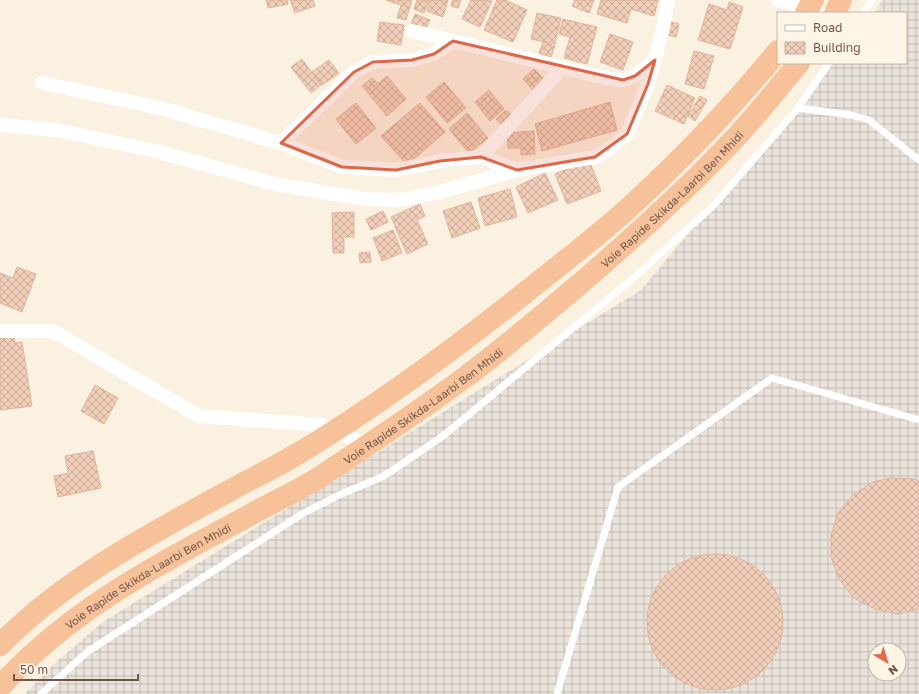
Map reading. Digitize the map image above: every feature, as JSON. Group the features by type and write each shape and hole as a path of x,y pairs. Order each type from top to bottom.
{"highway":[{"path":"835,12 841,0"},
{"name":"Voie Rapide Skikda-Laarbi Ben Mhidi","path":"1,643 52,599 96,568 184,515 298,454 415,376 492,319 630,207 720,118 777,52"},
{"name":"Voie Rapide Skikda-Laarbi Ben Mhidi","path":"0,687 31,655 58,632 113,593 201,541 317,478 464,378 516,338 628,242 686,189 736,138 797,64"}],"street":[{"path":"0,125 56,130 160,152 275,184 365,199 401,200 440,192 517,170 595,157 613,146 627,134 648,84 663,28 668,0"},
{"path":"778,0 812,9"},
{"path":"412,31 605,78 623,80 635,76 655,60"},
{"path":"281,143 354,72 373,62 412,60 434,54 453,41"},
{"path":"481,156 562,68"},
{"path":"42,82 160,108 281,143 342,167 396,170 440,161 481,156 517,170"},
{"path":"0,331 53,331 199,416 321,425 336,430 366,446"}],"lane":[{"path":"864,12 872,0"},
{"path":"42,694 87,652 302,514 339,495 384,476 443,436 631,280 714,205 798,108 828,64"},
{"path":"798,108 851,115 869,120 919,160"},
{"path":"557,694 618,487 772,378 919,420"}],"highlighted area":[{"path":"453,41 623,80 635,76 655,60 648,84 627,134 595,157 517,170 481,157 440,161 396,170 342,167 281,143 354,72 373,62 412,60 434,54"}],"shaded area":[{"path":"882,0 919,0 919,694 25,694 55,663 103,622 641,290 831,64 907,64 907,12 876,12"}],"building":[{"path":"266,0 287,0 288,4 268,8"},
{"path":"290,0 313,0 315,6 295,13"},
{"path":"386,0 412,0 406,20 397,18 401,5"},
{"path":"417,0 429,0 424,13 414,9"},
{"path":"430,0 448,0 443,17 427,11"},
{"path":"453,0 461,0 458,8 451,6"},
{"path":"471,0 492,1 480,27 462,19"},
{"path":"497,0 505,0 527,10 513,42 484,30"},
{"path":"575,0 594,0 589,13 572,6"},
{"path":"601,0 658,0 654,16 631,9 627,23 597,14"},
{"path":"729,2 743,7 730,49 698,40 709,4 727,10"},
{"path":"537,13 561,18 555,44 531,39"},
{"path":"415,14 430,20 426,29 411,24"},
{"path":"563,19 597,27 587,64 564,58 570,37 559,34"},
{"path":"662,20 679,24 676,37 659,33"},
{"path":"380,22 404,25 401,45 377,41"},
{"path":"610,34 633,42 623,70 600,62"},
{"path":"543,42 555,46 551,57 539,53"},
{"path":"694,51 714,56 704,89 685,84"},
{"path":"302,59 321,85 311,93 291,67"},
{"path":"329,60 339,73 322,85 312,72"},
{"path":"534,69 545,80 533,90 523,79"},
{"path":"387,76 406,99 387,116 362,86 372,78 378,84"},
{"path":"444,82 466,108 447,123 426,97"},
{"path":"667,85 695,98 684,124 655,111"},
{"path":"489,90 504,109 490,121 475,102"},
{"path":"700,96 707,100 695,121 688,116"},
{"path":"610,102 617,130 542,151 535,124"},
{"path":"356,103 376,128 356,144 336,119"},
{"path":"420,103 445,132 407,165 381,136"},
{"path":"506,110 512,115 502,125 496,119"},
{"path":"467,113 488,138 469,153 449,129"},
{"path":"534,131 535,154 521,155 521,148 508,148 507,133"},
{"path":"589,160 601,191 567,204 555,174"},
{"path":"545,173 558,200 528,213 516,187"},
{"path":"510,189 517,217 485,226 478,198"},
{"path":"471,202 480,228 452,238 443,211"},
{"path":"420,204 425,216 417,220 428,244 407,254 391,217"},
{"path":"383,211 388,222 371,230 366,219"},
{"path":"354,212 354,237 344,237 344,253 333,253 332,213"},
{"path":"393,230 402,253 382,261 373,238"},
{"path":"370,252 371,262 360,263 359,253"},
{"path":"17,267 36,274 22,312 0,303 0,273 13,278"},
{"path":"14,337 15,343 22,342 32,406 0,410 0,339"},
{"path":"95,385 118,398 104,424 81,411"},
{"path":"93,451 101,488 58,497 54,476 68,473 65,456"},
{"path":"890,478 914,479 919,481 919,609 898,614 875,609 854,598 839,579 831,557 831,536 838,513 853,495 873,482"},
{"path":"708,554 722,554 741,559 763,574 778,596 782,609 782,635 778,648 763,670 741,685 722,690 708,690 689,685 667,670 652,648 647,629 647,615 652,596 667,574 689,559"}]}
